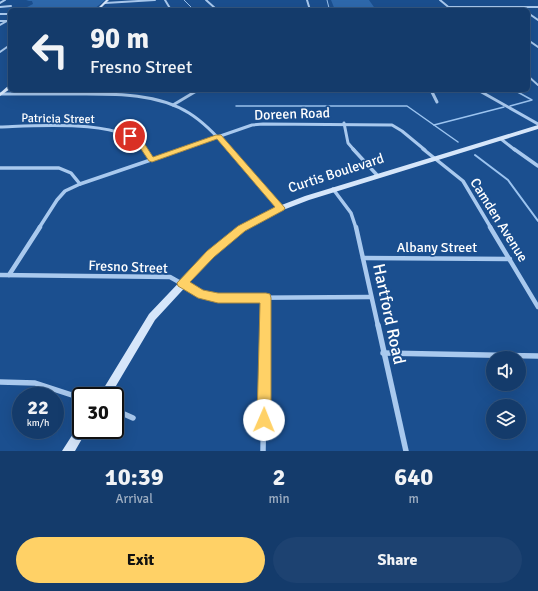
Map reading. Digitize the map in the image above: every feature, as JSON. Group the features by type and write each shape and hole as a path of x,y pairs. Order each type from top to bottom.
{"street":[{"path":"0,3 5,0"},
{"path":"99,8 108,0"},
{"path":"105,3 155,0"},
{"path":"206,0 215,8"},
{"path":"440,0 448,7 538,7"},
{"path":"0,7 10,6"},
{"path":"530,78 538,85"},
{"path":"173,105 195,92"},
{"path":"431,92 437,102"},
{"path":"481,92 538,125"},
{"path":"1,94 113,94 138,96 173,105 188,112 206,124 281,208"},
{"path":"344,123 348,143 377,175"},
{"name":"Doreen Road","path":"9,275 57,200 65,191 80,184 252,125 344,123"},
{"name":"Camden Avenue","path":"344,123 392,125 402,131 463,181 538,307"},
{"name":"Curtis Boulevard","path":"109,387 152,317 182,283 211,254 241,229 281,208 333,189 501,139 538,125"},
{"name":"Patricia Street","path":"0,127 86,127 117,131 130,136 142,144 152,160"},
{"path":"501,139 538,166"},
{"path":"0,168 59,168 68,170 80,184"},
{"name":"Hartford Road","path":"333,189 350,213 355,224 406,451"},
{"name":"Albany Street","path":"363,258 510,259"},
{"name":"Fresno Street","path":"0,275 170,277 202,294 218,298 371,297"},
{"path":"263,451 266,298"},
{"path":"383,353 538,356"},
{"path":"0,382 35,384 72,395"},
{"path":"124,414 133,418"},
{"path":"68,451 76,439"}],"shaded area":[{"path":"105,0 95,8 25,8 33,4 32,1 26,1"},
{"path":"331,0 369,0 375,8 334,8"}],"waterway":[{"path":"184,0 192,8"},
{"path":"327,0 329,8"},
{"path":"510,106 532,100 518,92"},
{"path":"236,106 407,106 458,142"},
{"path":"434,125 504,107"},
{"path":"475,155 508,180 538,221"}],"route":[{"path":"130,136 142,144 152,160 218,137 281,208 241,229 211,254 182,283 202,294 218,298 266,298 264,420"}]}
